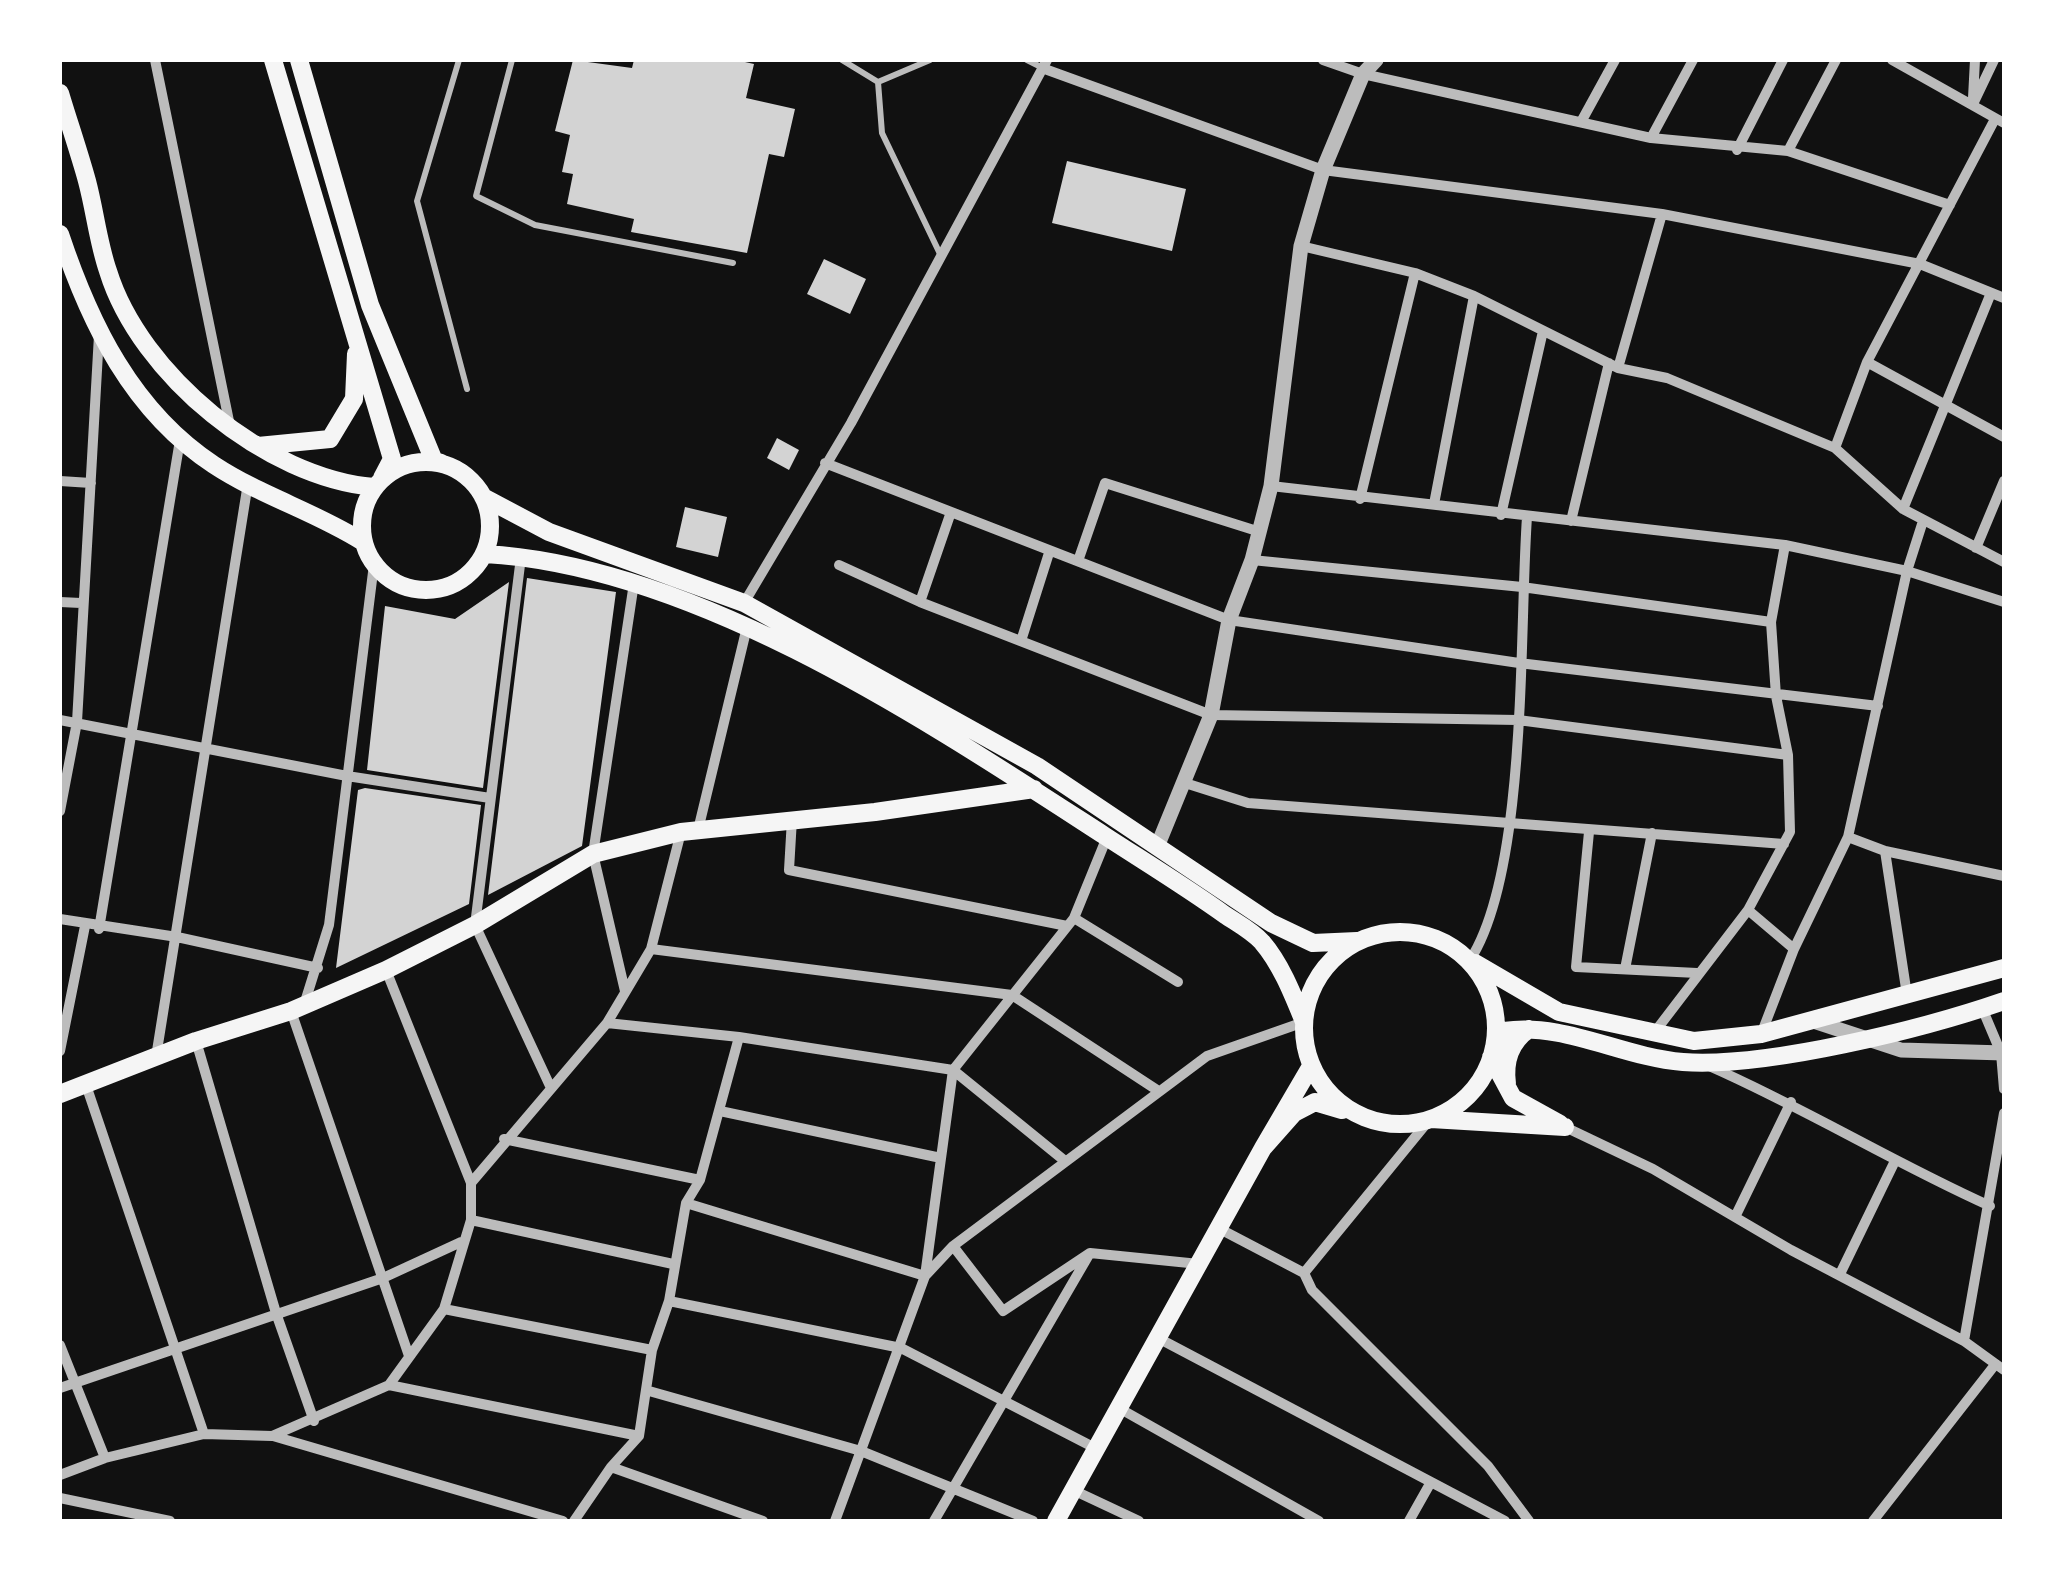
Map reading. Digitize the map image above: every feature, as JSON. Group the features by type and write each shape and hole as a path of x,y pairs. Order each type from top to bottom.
{"main road":[{"path":"273,60 392,459 361,523 374,564 388,578 425,590 463,578 484,554 490,530 484,498"},
{"path":"280,83 302,68 370,305 434,461 466,476 484,498 549,532 744,603 1037,766 1271,923 1313,943 1357,942 1407,932 1439,940 1559,1012 1694,1042 1762,1034 2004,968"},
{"path":"60,94 87,181 108,274 144,340 185,394 256,446 318,479 378,483 420,462 442,463"},
{"path":"60,234 99,334 123,375 180,440 248,483 332,522 364,542"},
{"path":"256,446 330,439 354,399 356,334"},
{"path":"484,554 521,556 634,582 748,625 1034,789 1261,941 1290,987 1304,1022 1311,1066 1329,1094 1355,1114"},
{"path":"60,1094 196,1041 297,1008 386,970 474,925 593,854 690,831 1034,789"},
{"path":"1304,1022 1310,993 1326,966 1357,942"},
{"path":"1470,960 1494,1006 1492,1052 1513,1098 1565,1126"},
{"path":"1430,1119 1470,1094 1504,1031 1533,1027 1636,1056 1702,1063 1866,1038 2004,1001"},
{"path":"1513,1098 1505,1067 1516,1038 1533,1027"},
{"path":"1056,1521 1116,1407 1311,1066"},
{"path":"1263,1148 1294,1113 1314,1102 1395,1124 1430,1119 1565,1126"}],"street":[{"path":"155,60 230,426"},
{"path":"1324,60 1363,74 1651,138 1737,150 1788,151 1950,205"},
{"path":"1157,847 1210,714 1230,620 1252,560 1271,486 1301,246 1323,170 1363,74 1376,60"},
{"path":"1581,122 1614,60"},
{"path":"1651,138 1693,60"},
{"path":"1737,150 1782,60"},
{"path":"1788,151 1836,60"},
{"path":"1836,448 1867,362 1950,205 2000,121 1892,60"},
{"path":"1973,104 1975,60"},
{"path":"1973,104 1994,60"},
{"path":"744,603 942,256 1044,64 1323,170 1662,214 1920,264 2004,298"},
{"path":"1571,522 1662,214"},
{"path":"1301,246 1415,273 1474,296 1614,366 1668,378 1836,448 1903,510 2004,562"},
{"path":"1360,499 1415,273"},
{"path":"1903,510 1991,293"},
{"path":"1434,504 1474,296"},
{"path":"1501,515 1543,332"},
{"path":"60,811 77,722 99,334"},
{"path":"1867,362 2004,437"},
{"path":"99,929 180,440"},
{"path":"825,463 1230,620 1519,663 1878,706"},
{"path":"60,480 91,483"},
{"path":"1976,548 2004,480"},
{"path":"156,1058 248,483"},
{"path":"1078,561 1104,483 1258,530"},
{"path":"1271,486 1785,545 1906,571 2004,602"},
{"path":"920,602 951,512"},
{"path":"1470,960 1492,915 1508,826 1518,720 1527,517"},
{"path":"1762,1034 1794,949 1848,837 1906,571 1923,520"},
{"path":"1654,1034 1697,972 1748,910 1790,832 1788,756 1776,696 1771,622 1785,545"},
{"path":"1021,641 1049,553"},
{"path":"521,556 474,925 550,1086"},
{"path":"1252,560 1522,587 1771,622"},
{"path":"374,564 329,924 318,968 297,1008 408,1356"},
{"path":"839,565 920,602 1210,714 1518,720 1788,756"},
{"path":"625,992 593,854 634,582"},
{"path":"60,602 81,603"},
{"path":"472,1183 504,1139 607,1022 651,949 690,831 748,625"},
{"path":"60,720 348,776 490,798"},
{"path":"1185,783 1248,803 1508,826 1784,844"},
{"path":"792,819 789,870 1070,922 1178,982"},
{"path":"1590,832 1576,967 1697,972"},
{"path":"1625,969 1652,833"},
{"path":"1848,837 1885,851 2004,876"},
{"path":"835,1521 925,1276 953,1070 1070,922 1108,838"},
{"path":"1885,851 1907,996"},
{"path":"1748,910 1794,949"},
{"path":"60,920 99,929 178,937 318,968"},
{"path":"60,1052 66,1002 85,926"},
{"path":"651,949 1012,995 1157,1090"},
{"path":"272,1436 389,1386 444,1309 461,1242 471,1220 472,1183 386,970"},
{"path":"1982,1008 2002,1053 2004,1090"},
{"path":"1813,1021 1901,1050 2002,1053"},
{"path":"607,1022 738,1037 953,1070 1065,1161"},
{"path":"925,1276 953,1246 1207,1056 1304,1022"},
{"path":"574,1521 611,1467 639,1436 649,1390 652,1350 668,1300 686,1203 700,1180 738,1037"},
{"path":"196,1041 276,1313 314,1421"},
{"path":"1702,1063 1791,1102 1894,1162 1990,1206"},
{"path":"86,1085 204,1434"},
{"path":"1736,1214 1791,1102"},
{"path":"720,1111 940,1158"},
{"path":"1964,1341 2004,1113"},
{"path":"1304,1273 1430,1119"},
{"path":"1565,1126 1736,1214 1791,1250 1964,1341 1999,1368 1873,1521"},
{"path":"504,1139 700,1180"},
{"path":"1840,1274 1894,1162"},
{"path":"686,1203 925,1276"},
{"path":"471,1220 673,1264"},
{"path":"1220,1230 1304,1273 1312,1290 1488,1466 1529,1521"},
{"path":"60,1388 178,1351 383,1278 461,1242"},
{"path":"953,1246 1003,1312 1090,1253 1198,1264"},
{"path":"934,1521 1090,1253"},
{"path":"668,1300 901,1348 1096,1449"},
{"path":"444,1309 652,1350"},
{"path":"1158,1338 1505,1521"},
{"path":"60,1345 106,1458"},
{"path":"389,1386 639,1436"},
{"path":"649,1390 861,1451 952,1485 1032,1521"},
{"path":"1116,1407 1320,1521"},
{"path":"60,1475 106,1458 204,1434 272,1436 563,1521"},
{"path":"611,1467 764,1521"},
{"path":"1409,1521 1431,1482"},
{"path":"1072,1490 1139,1521"},
{"path":"60,1498 170,1521"}],"lane":[{"path":"459,60 417,202 467,388"},
{"path":"512,60 476,196 535,225 732,263"},
{"path":"842,60 878,82"},
{"path":"878,82 930,60"},
{"path":"1027,60 1044,64"},
{"path":"878,82 882,134 942,256"}],"building":[{"path":"573,60 632,68 634,60 736,60 754,64 746,98 795,109 784,157 769,154 747,253 631,232 634,219 567,204 573,174 562,172 570,135 555,131"},
{"path":"1067,161 1186,189 1172,251 1052,223"},
{"path":"824,259 866,279 850,314 807,294"},
{"path":"777,438 799,450 789,470 767,458"},
{"path":"685,507 727,517 718,557 676,547"},
{"path":"527,578 616,592 582,846 488,895"},
{"path":"509,582 483,788 367,770 385,606 455,619"},
{"path":"358,790 481,805 469,904 336,968"}]}
